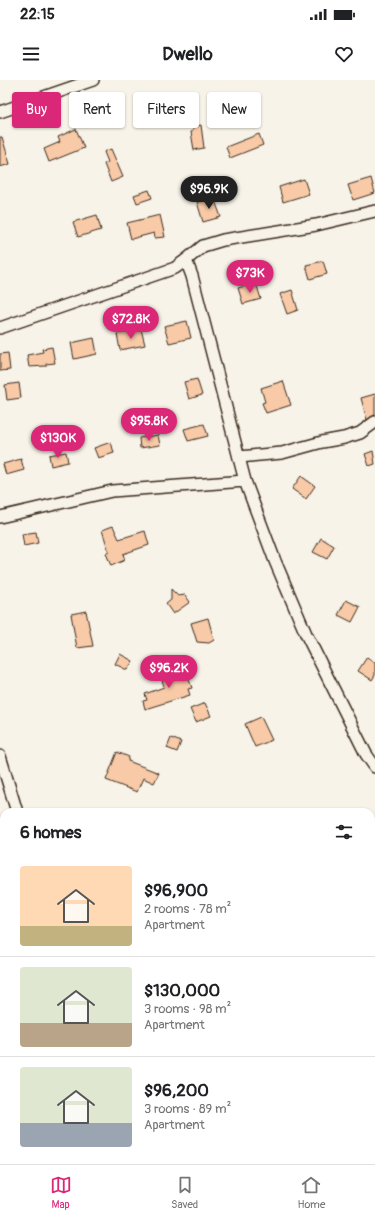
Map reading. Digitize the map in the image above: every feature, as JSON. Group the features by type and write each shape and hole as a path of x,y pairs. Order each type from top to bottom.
{"street":[{"path":"0,112 93,80"},
{"path":"0,328 175,268 203,246 223,240 316,225 375,211"},
{"path":"186,260 192,276 245,481 275,561 306,634 366,754 375,767"},
{"path":"239,457 282,453 322,442 344,438 360,433 375,422"},
{"path":"0,517 112,491 245,481"},
{"path":"0,756 16,808"}],"building":[{"path":"201,125 204,148 194,150 191,132 193,131 193,128 199,128 199,126"},
{"path":"76,129 84,148 49,162 44,149 60,142 58,137"},
{"path":"259,134 263,145 230,158 226,147"},
{"path":"0,137 2,137 10,164 0,167"},
{"path":"111,149 123,177 111,182 104,164 108,162 104,152"},
{"path":"371,178 375,193 353,200 348,185"},
{"path":"304,179 309,194 283,202 279,187"},
{"path":"149,190 152,198 137,203 134,195"},
{"path":"214,198 221,217 203,222 197,202"},
{"path":"97,215 101,230 78,237 73,222"},
{"path":"160,215 165,237 155,238 154,233 131,239 127,223"},
{"path":"323,261 327,274 310,279 306,265"},
{"path":"256,283 261,299 243,304 238,288"},
{"path":"292,290 298,310 287,314 280,294"},
{"path":"187,321 191,338 169,343 164,326"},
{"path":"141,329 145,345 120,350 117,334"},
{"path":"94,338 97,354 74,359 71,343"},
{"path":"52,347 55,363 46,364 46,366 29,367 27,355 43,352 42,349"},
{"path":"8,353 10,370 0,371 0,354"},
{"path":"197,379 202,395 189,399 184,382"},
{"path":"283,381 291,405 266,413 262,403 265,402 261,388"},
{"path":"19,383 21,398 7,400 5,385"},
{"path":"375,394 375,415 367,420 361,398"},
{"path":"204,424 208,436 188,441 184,429"},
{"path":"158,435 160,445 140,448 139,438"},
{"path":"111,442 114,453 98,458 94,448"},
{"path":"373,451 375,464 369,466 365,454"},
{"path":"66,452 68,462 51,466 49,455"},
{"path":"21,459 24,470 6,475 3,464"},
{"path":"301,476 315,486 306,499 292,489"},
{"path":"113,526 119,539 145,531 149,545 123,554 125,560 111,566 106,553 109,552 102,530"},
{"path":"36,532 38,543 24,546 22,534"},
{"path":"321,538 334,546 327,559 313,552"},
{"path":"171,589 178,596 185,595 190,602 173,614 166,604 171,600"},
{"path":"346,600 360,607 352,622 338,615"},
{"path":"86,611 93,646 77,648 71,614"},
{"path":"208,618 214,640 209,643 197,642 191,623"},
{"path":"120,654 133,661 127,670 115,664"},
{"path":"367,657 375,663 375,675 372,680 358,671"},
{"path":"178,666 182,679 188,677 192,688 188,689 190,695 145,709 143,701 147,700 145,694 164,687 160,672"},
{"path":"205,703 211,716 196,722 190,709"},
{"path":"261,717 272,740 255,747 245,724"},
{"path":"171,738 181,742 177,752 167,748"},
{"path":"117,752 129,757 128,761 159,773 154,783 143,778 137,792 106,780"}]}
